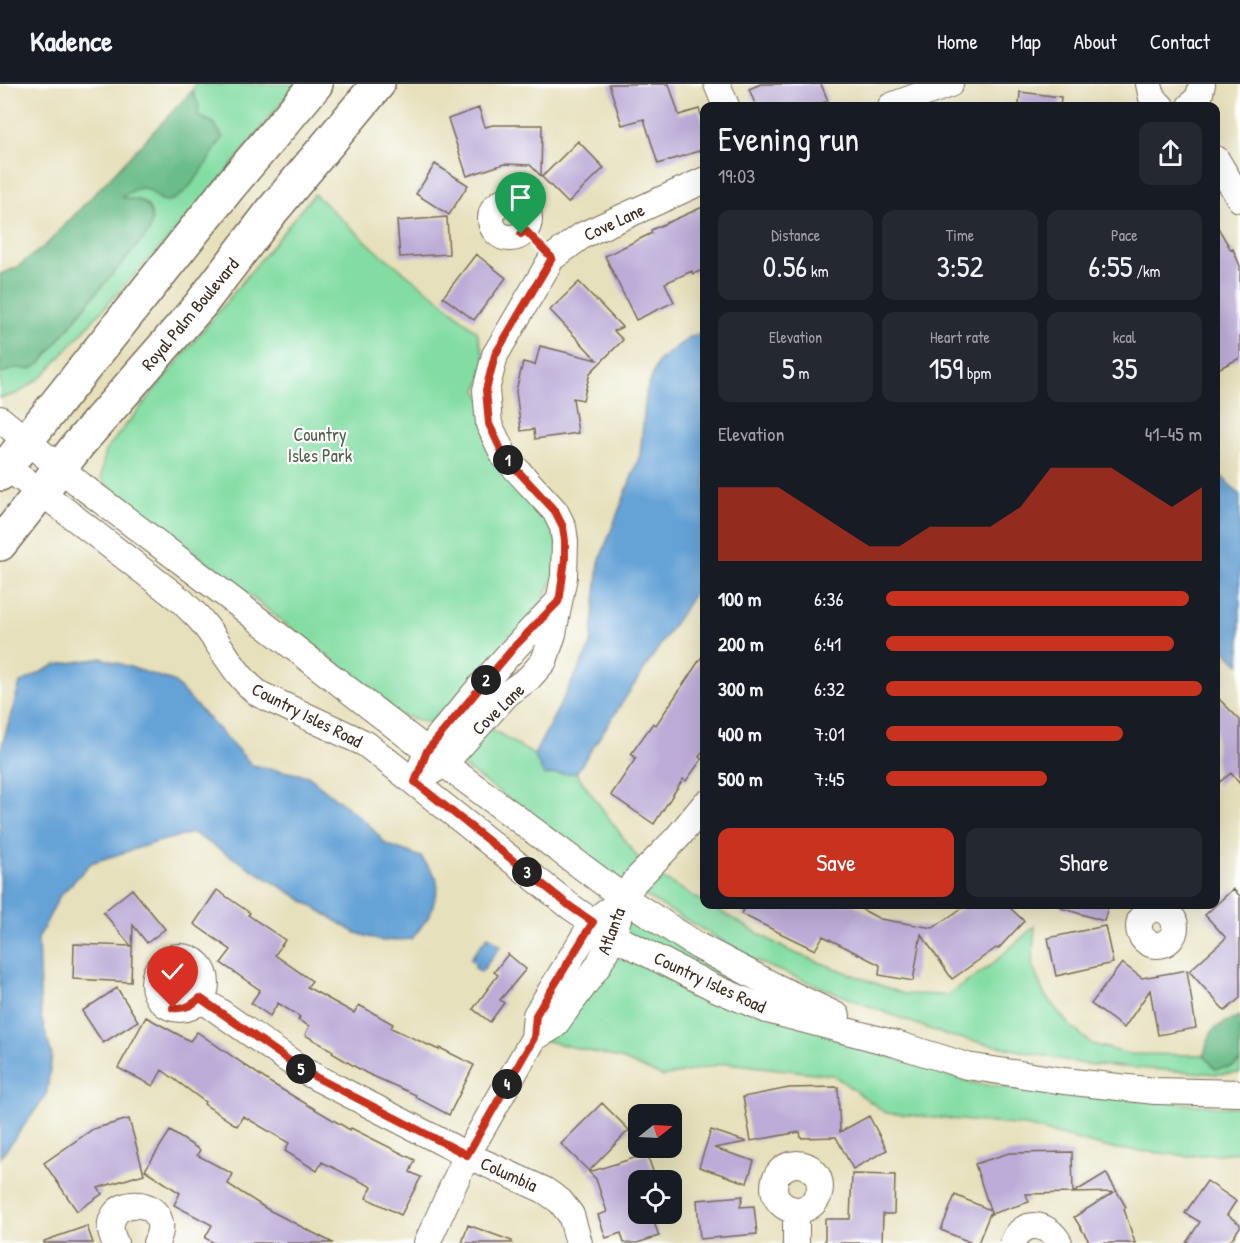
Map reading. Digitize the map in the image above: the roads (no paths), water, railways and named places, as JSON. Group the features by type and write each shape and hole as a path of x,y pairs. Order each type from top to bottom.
{"main road":[{"path":"2,468 27,441 229,187 316,84"},
{"name":"Royal Palm Boulevard","path":"0,544 78,445 201,305 272,211 378,84"}],"street":[{"path":"717,84 724,102"},
{"path":"1149,84 1152,98 1156,102"},
{"path":"1194,102 1199,97 1202,84"},
{"path":"901,102 944,85"},
{"path":"1220,166 1240,199"},
{"name":"Cove Lane","path":"415,782 435,757 538,670 549,651 554,634 564,568 563,527 555,511 504,456 489,424 486,390 495,355 552,258 583,235 700,182"},
{"path":"525,230 552,258"},
{"name":"Country Isles Road","path":"0,419 27,441 50,480 203,623 245,684 259,694 366,744 571,907 603,929 715,988 767,1010 897,1044 967,1066 1064,1081 1155,1091 1240,1094"},
{"name":"Country Isles Road","path":"2,468 50,480 243,608 435,757 624,898 708,951 774,986 897,1044"},
{"name":"Atlanta","path":"427,1243 467,1155 534,1038 554,1026 598,966 603,929 635,880 678,838 700,810"},
{"name":"Columbia","path":"200,998 304,1071 467,1155 544,1190 560,1201 571,1215 579,1243"},
{"path":"115,1243 111,1233 114,1215 121,1208 130,1204 140,1204 149,1208 160,1223 160,1233 156,1243"},
{"path":"796,1210 796,1243"},
{"path":"1012,1243 1019,1232 1027,1227 1037,1226 1046,1228 1054,1234 1059,1243"}],"water":[{"path":"700,333 700,585 576,773 544,775 534,755 591,645 599,562 640,455 646,393 658,361 690,337"},
{"path":"1220,475 1240,495 1240,665 1220,646"},
{"path":"102,658 173,681 252,765 308,776 369,825 386,844 421,857 436,877 438,888 430,915 412,939 382,941 356,933 193,833 91,863 59,897 38,939 41,1017 52,1056 46,1096 0,1158 0,752 20,683 55,665"},
{"path":"488,936 501,946 481,972 474,967 476,964 470,959"}],"park label":[{"name":"Country Isles Park","path":"320,444"}]}
